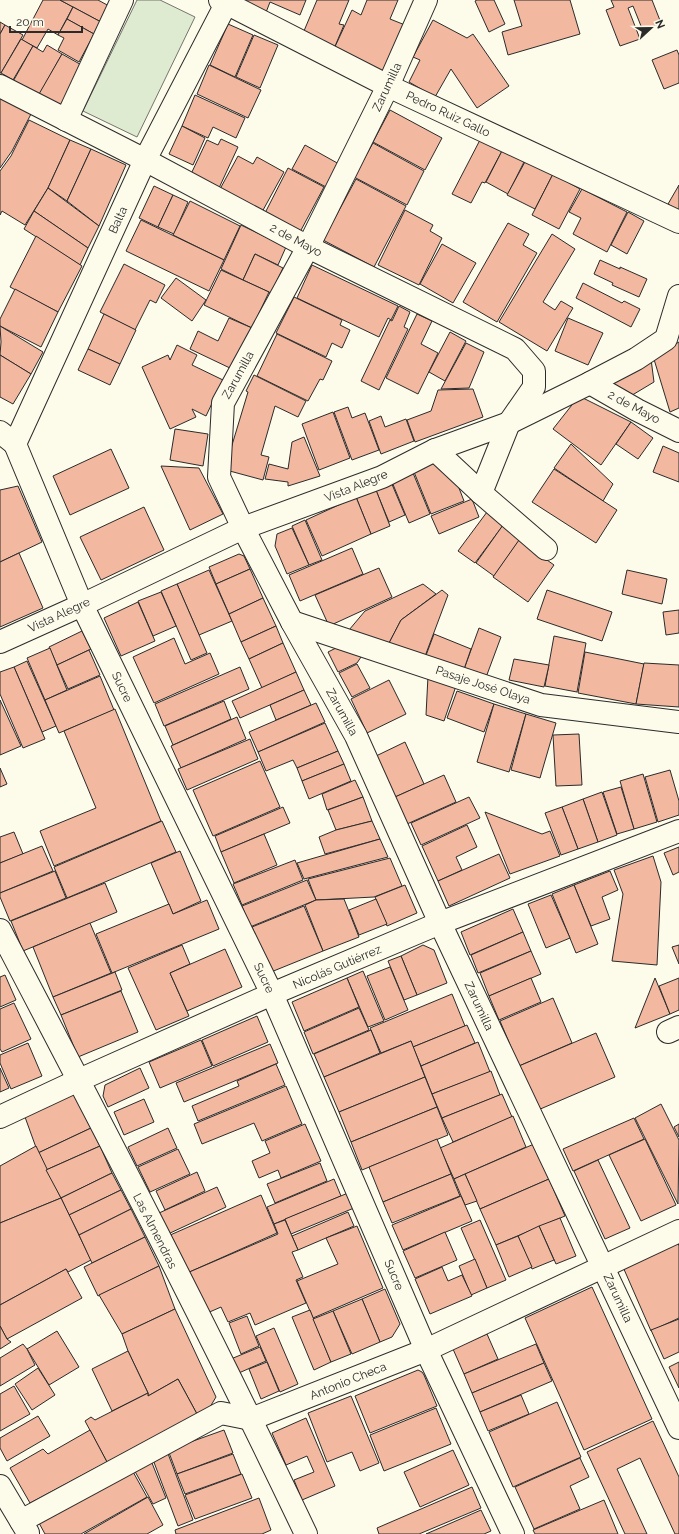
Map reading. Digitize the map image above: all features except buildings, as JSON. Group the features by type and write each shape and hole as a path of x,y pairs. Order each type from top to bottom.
{"street":[{"path":"66,120 122,0"},
{"name":"Zarumilla","path":"426,0 388,86 308,247 223,403 219,477 243,528 292,622 356,736 440,923 679,1428"},
{"name":"Pedro Ruiz Gallo","path":"224,1 388,86 679,222"},
{"name":"Balta","path":"8,438 224,1"},
{"name":"2 de Mayo","path":"0,86 145,160 308,247 515,349 534,371 534,387 509,423 482,493"},
{"name":"Vista Alegre","path":"0,642 82,605 243,528 382,477 435,450 509,423 590,383 636,359 666,339 679,296"},
{"name":"2 de Mayo","path":"590,383 637,410 679,431"},
{"name":"Sucre","path":"8,438 82,605 272,994 426,1350 513,1534"},
{"path":"435,450 546,549"},
{"name":"Pasaje José Olaya","path":"292,622 540,705 679,722"},
{"name":"Nicolás Gutiérrez","path":"0,1117 272,994 440,923 679,831"},
{"name":"Las Almendras","path":"0,930 79,1080 251,1419 306,1534"},
{"name":"Antonio Checa","path":"251,1419 426,1350 679,1231"},
{"path":"0,1486 25,1527 221,1413 251,1419"}],"green space":[{"path":"137,0 160,0 195,17 137,137 83,111"}]}
